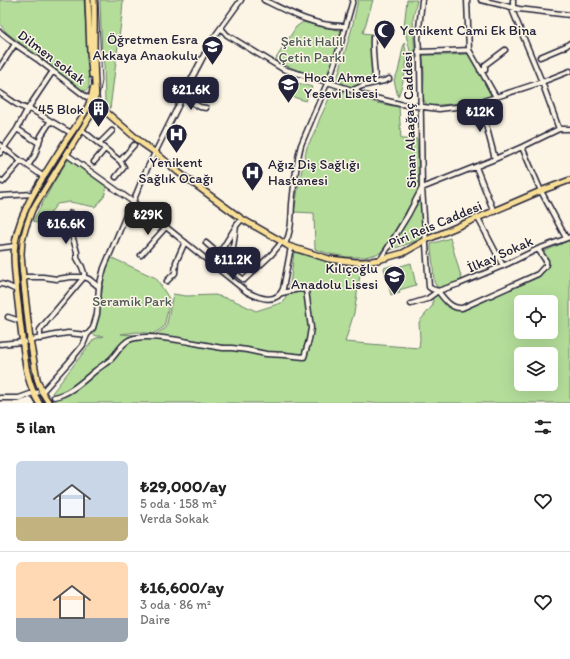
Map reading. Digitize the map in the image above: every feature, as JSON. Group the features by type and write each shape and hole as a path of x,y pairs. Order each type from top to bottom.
{"main road":[{"path":"39,403 33,393 27,373 17,290 14,255 15,246 19,224 33,194 91,99 93,87 88,0"},
{"path":"49,403 42,392 37,379 30,340 21,254 22,240 32,210 97,105 95,91 94,0"},
{"name":"Piri Reis Caddesi","path":"91,99 178,172 242,219 290,247 329,259 364,262 403,253 426,240 570,180"}],"street":[{"path":"0,398 19,398 33,393 42,392 82,345 87,335 93,328 97,314 99,287 104,268 142,180 182,97 212,40 241,0"},
{"path":"264,0 320,24 345,26"},
{"path":"236,226 230,269 244,280 289,236 294,186 301,145 331,74 353,0"},
{"name":"Sinan Alaağaç Caddesi","path":"422,0 418,26 418,52 420,63 422,188 426,240"},
{"path":"467,0 469,50 496,97"},
{"path":"481,0 519,9 570,15"},
{"path":"513,0 513,12 542,82 559,129"},
{"path":"221,28 227,35 284,69 352,90 363,95 400,104 456,108 480,102 542,82 570,70"},
{"name":"Dilmen sokak","path":"0,32 91,99"},
{"path":"373,37 372,50 375,83"},
{"path":"540,57 570,43"},
{"path":"0,67 16,44"},
{"path":"418,52 469,50"},
{"path":"480,70 485,70 484,65 505,50"},
{"path":"0,153 53,71"},
{"path":"352,90 384,81 389,78"},
{"path":"0,94 27,110 32,110 71,133"},
{"path":"182,97 200,107 206,108"},
{"path":"480,102 495,159"},
{"path":"28,166 36,155 41,136 50,122"},
{"path":"17,128 39,143"},
{"path":"381,259 408,215 422,188 495,159 559,129 570,129"},
{"path":"82,130 120,161 124,167 116,177"},
{"path":"99,144 112,131"},
{"path":"0,144 21,161 44,176"},
{"path":"120,161 134,145"},
{"path":"522,147 541,191 568,238"},
{"path":"94,162 105,149"},
{"path":"54,398 69,391 110,360 120,347 129,340 142,337 163,338 266,354 304,357 311,328 306,290 299,289 282,293 271,299 256,296 247,292 166,227 66,154"},
{"path":"0,180 3,182 21,161"},
{"path":"476,167 494,212"},
{"path":"0,196 33,194"},
{"path":"40,339 40,330 46,321 84,277 82,267 77,258 77,252 70,230 72,213"},
{"path":"478,218 503,266"},
{"path":"206,243 218,252 222,249 242,219"},
{"path":"141,255 166,227"},
{"name":"İlkay Sokak","path":"411,304 418,303 438,291 459,284 503,266 538,249 568,238"},
{"path":"426,240 429,287 438,291 445,301 457,309 538,274 546,265 546,261 538,249"},
{"path":"167,281 175,273 176,262 185,242"},
{"path":"0,248 15,246"},
{"path":"282,293 290,247"},
{"path":"23,277 57,279 84,277 99,287"},
{"path":"0,284 17,290"},
{"path":"8,317 20,321"},
{"path":"0,344 23,342 68,333 87,335"}],"green space":[{"path":"0,0 84,0 89,88 85,91 80,89 6,32 0,24"},
{"path":"100,0 123,0 110,109 105,102"},
{"path":"358,0 373,0 363,33 371,34 374,78 371,82 350,88 337,79 352,28"},
{"path":"407,0 417,0 413,19 415,60 412,59 404,27"},
{"name":"Şehit Halil Çetin Parkı","path":"303,22 343,31 329,75 325,79 320,79 275,60 296,27"},
{"path":"404,43 406,50 406,63 404,77 398,97 394,80 398,72"},
{"path":"470,54 491,96 463,103 427,106 423,98 423,55"},
{"path":"298,83 312,87 306,101 293,97"},
{"path":"335,89 377,103 399,107 401,139 417,139 419,189 387,244 380,253 365,257 347,257 330,254 315,249 314,213 294,212 307,147 333,90"},
{"path":"69,158 107,186 104,197 95,207 70,202 57,204 41,225 33,221 55,180"},
{"path":"420,200 423,226 419,240 390,250 388,249"},
{"path":"450,238 462,280 442,288 437,287 434,282 431,244"},
{"name":"Seramik Park","path":"570,240 570,403 57,403 52,393 94,339 104,336 92,334 98,319 105,272 110,257 156,278 170,300 164,327 153,334 137,332 121,334 153,336 166,328 173,294 186,296 215,295 233,300 256,311 284,302 290,285 294,252 337,265 361,269 354,313 345,342 419,348 419,322 433,305 432,289 438,291 445,301 462,308 535,277 548,269 549,264 543,252"},
{"path":"411,263 416,285 399,290 400,293 391,295 384,268 393,265 394,268"}],"tram line":[{"path":"44,403 33,376 27,347 19,268 20,241 24,224 35,199 99,96 102,81 98,0"}],"place":[{"name":"Yenikent Cami Ek Bina","path":"385,50"},
{"name":"Öğretmen Esra Akkaya Anaokulu","path":"213,66"},
{"name":"Hoca Ahmet Yesevi Lisesi","path":"289,104"},
{"name":"45 Blok","path":"99,128"},
{"name":"Yenikent Sağlık Ocağı","path":"176,154"},
{"name":"Ağız Diş Sağlığı Hastanesi","path":"252,192"},
{"name":"Kılıçoğlu Anadolu Lisesi","path":"394,296"}]}
